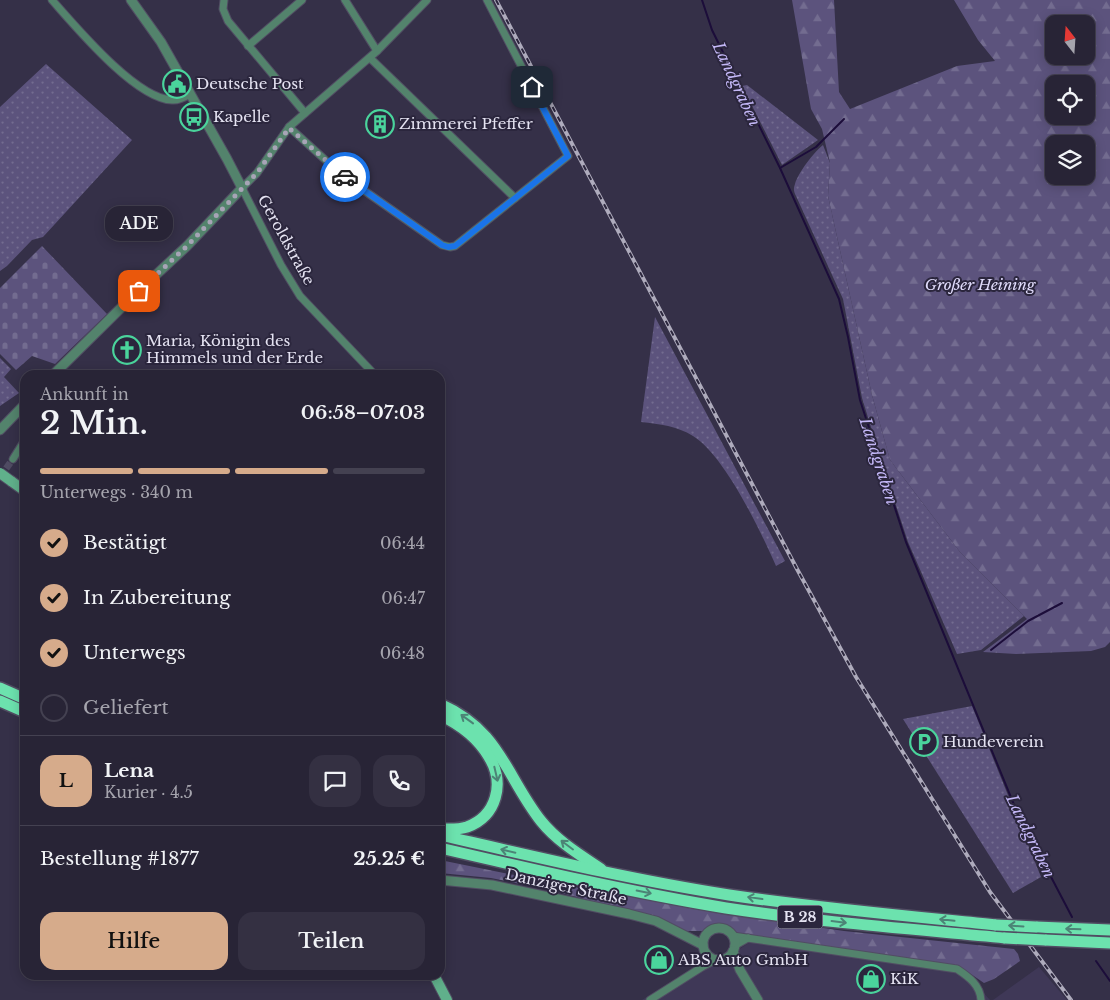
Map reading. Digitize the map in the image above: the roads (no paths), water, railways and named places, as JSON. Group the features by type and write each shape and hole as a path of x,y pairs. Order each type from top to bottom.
{"highway":[{"path":"0,688 20,697"},
{"path":"0,701 20,710"},
{"path":"445,706 470,721 486,736 504,761 527,802 556,837 607,873"},
{"path":"445,718 462,728 481,745 494,766 498,784 494,801 482,818 466,827 445,829"},
{"name":"B 28","path":"445,836 607,873 796,904 996,925 1110,930"},
{"name":"B 28","path":"445,849 596,883 725,908 855,924 1005,938 1110,943"}],"main road":[{"path":"0,473 20,487"},
{"path":"437,980 447,1000"}],"street":[{"path":"52,0 114,66 142,87 163,99 176,100 190,94"},
{"name":"Geroldstraße","path":"131,0 161,42 227,159 281,265 300,296 370,370"},
{"path":"224,0 224,9 228,21 305,113"},
{"path":"248,46 302,0"},
{"path":"345,0 377,51"},
{"path":"58,370 187,246 257,173 289,128 370,58 427,0"},
{"path":"289,128 342,175 445,247 455,246 568,156 487,0"},
{"path":"370,58 515,198"},
{"path":"0,430 20,409"},
{"path":"13,459 20,448"},
{"name":"Danziger Straße","path":"445,880 492,885 656,921 682,934 740,970"},
{"name":"Danziger Straße","path":"682,934 695,936 720,928 725,929 732,936 957,969 968,976 976,985 981,1000"},
{"path":"702,967 706,958 706,934"},
{"path":"732,936 740,970 758,1000"},
{"path":"650,1000 702,967 720,959 748,938"}],"waterway":[{"name":"Landgraben","path":"702,0 712,30 780,168 839,299 860,400 906,542 1017,812 1072,917"},
{"path":"780,168 816,147 844,119"},
{"path":"991,650 1028,621 1062,603"},
{"name":"Landgraben","path":"1096,961 1110,981"}],"tunnel":[{"path":"0,477 13,459"}],"railway":[{"path":"496,0 856,677 990,892 1071,1000"}],"place":[{"name":"Deutsche Post","path":"177,84"},
{"name":"Kapelle","path":"194,117"},
{"name":"Zimmerei Pfeffer","path":"380,124"},
{"name":"ADE","path":"139,291"},
{"name":"Maria, Königin des Himmels und der Erde","path":"127,350"},
{"name":"Hundeverein","path":"924,742"},
{"name":"ABS Auto GmbH","path":"659,960"},
{"name":"KiK","path":"871,979"}],"park label":[{"name":"Großer Heining","path":"980,285"}]}
